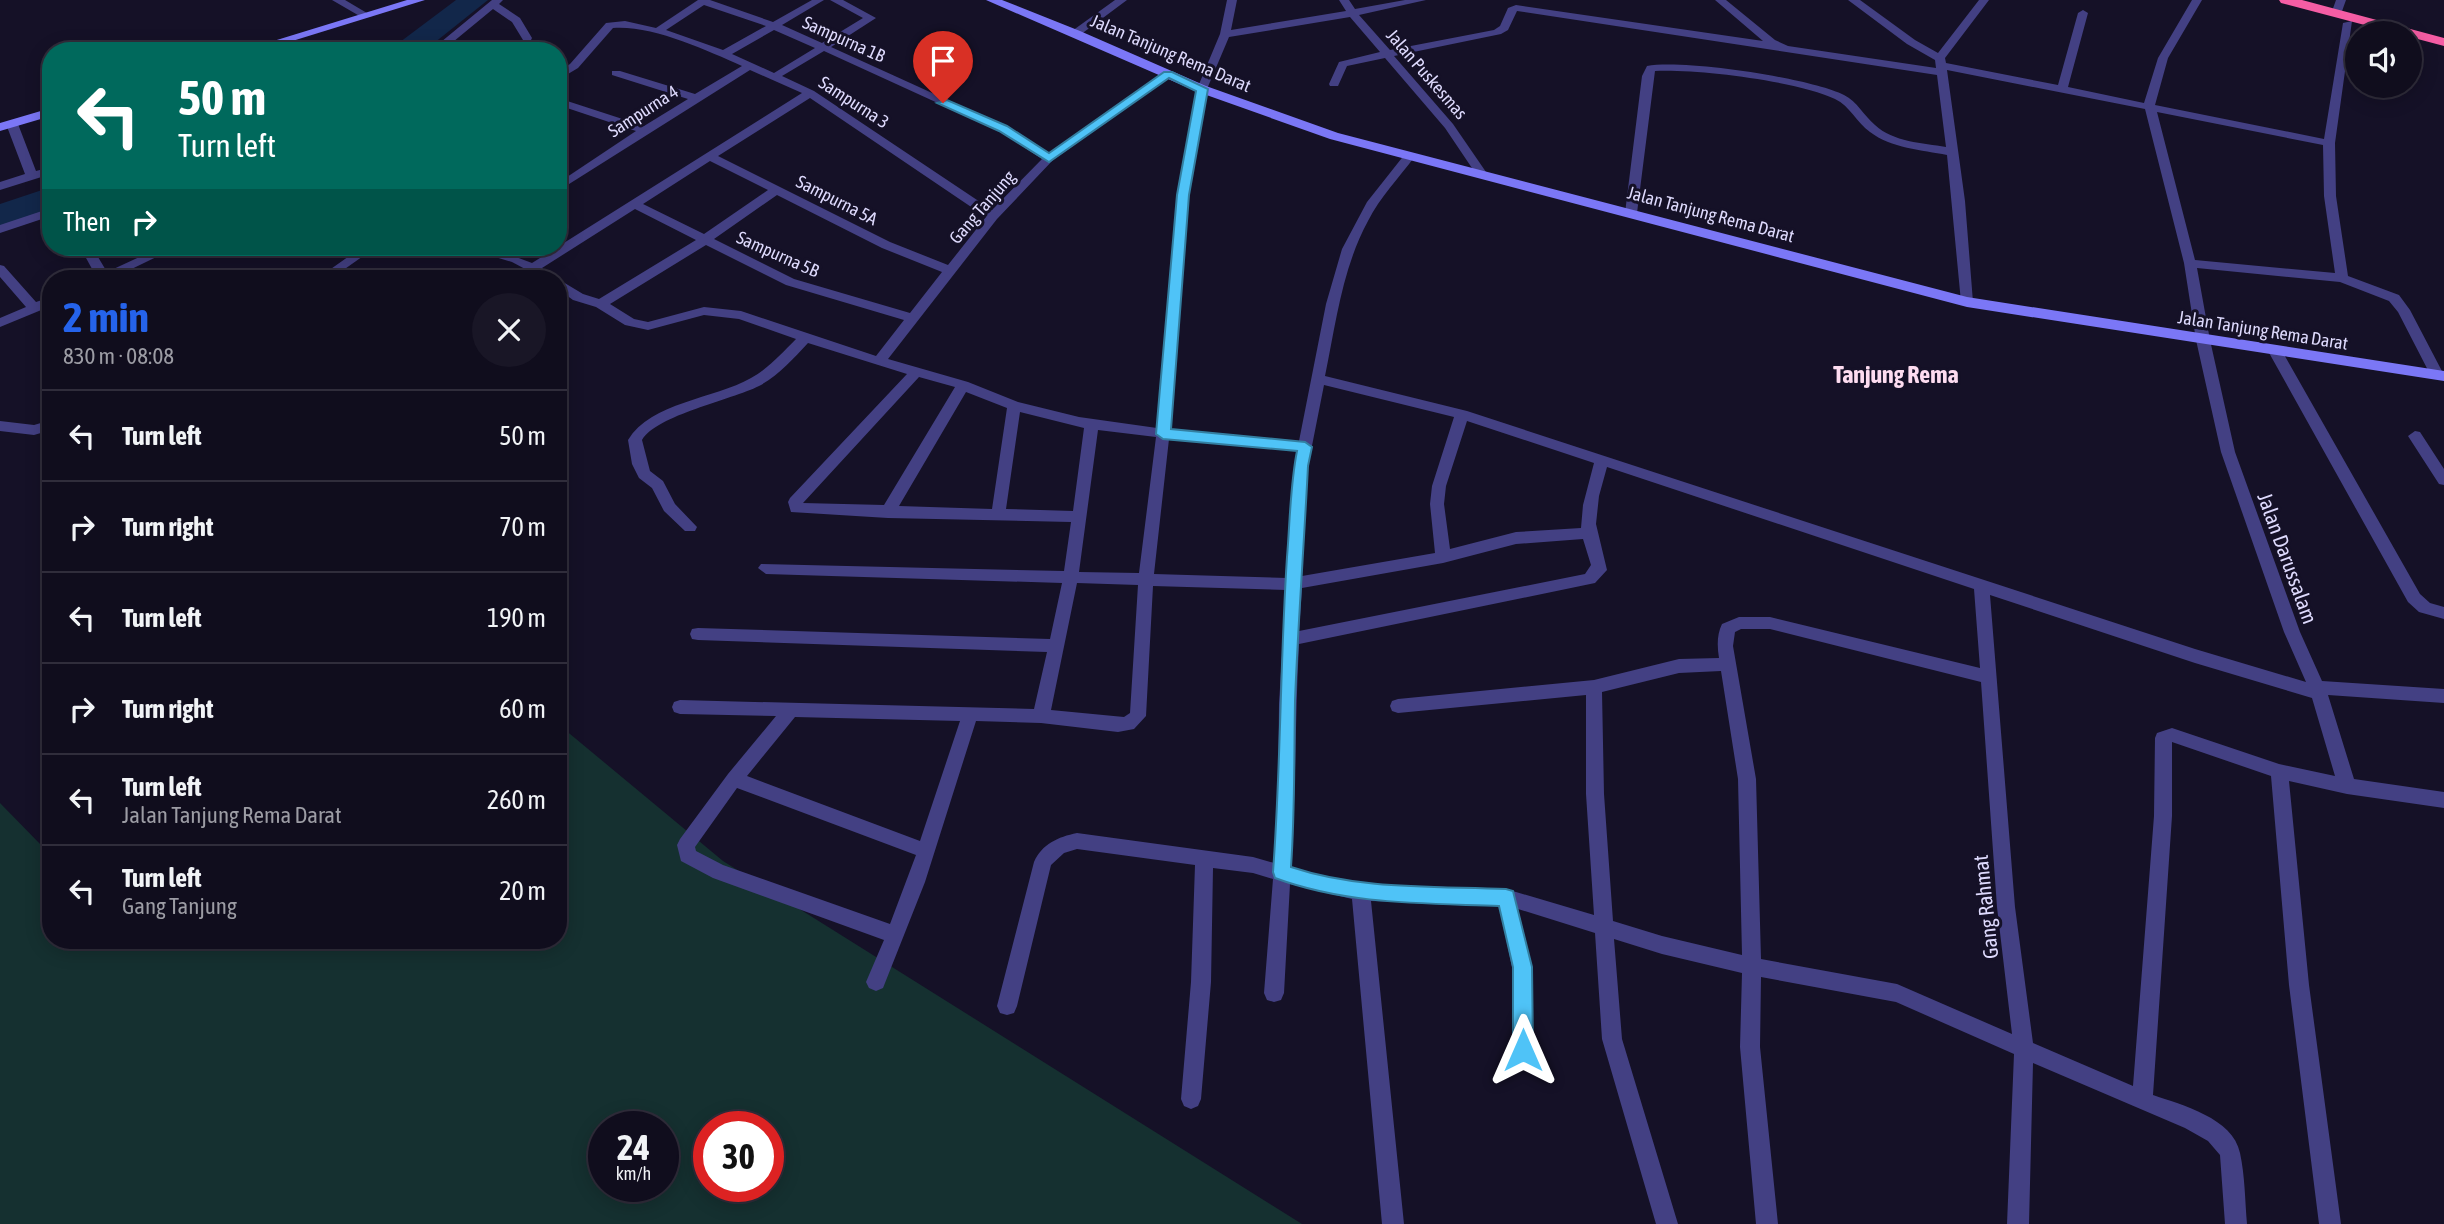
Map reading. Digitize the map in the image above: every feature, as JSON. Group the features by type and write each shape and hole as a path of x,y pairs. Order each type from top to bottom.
{"highway":[{"path":"2266,0 2345,22"},
{"path":"2286,0 2339,7 2444,42"},
{"path":"2422,43 2444,49"}],"street":[{"path":"337,0 367,16"},
{"path":"278,42 419,0"},
{"path":"724,54 820,0"},
{"path":"774,77 872,18 835,0"},
{"name":"Jalan Tanjung Rema Darat","path":"992,0 1076,33 1202,89 1334,136 1480,172 1967,302 2441,376"},
{"path":"1076,33 1122,0"},
{"path":"680,707 1041,716 1118,725 1128,724 1139,716 1146,579 1163,434 1183,195 1202,89 1225,34 1231,0"},
{"name":"Jalan Puskesmas","path":"1344,0 1352,13 1449,125 1480,172"},
{"path":"1225,34 1422,0"},
{"path":"1549,0 1561,15"},
{"path":"1720,0 1778,46"},
{"path":"1853,0 1940,65"},
{"path":"1967,302 1940,65 1984,0"},
{"path":"2150,107 2151,91 2163,58 2197,0"},
{"path":"658,31 704,1"},
{"name":"Sampurna 1B","path":"704,1 754,17 1003,129 1049,158"},
{"path":"448,42 495,2 516,20 527,38"},
{"path":"1334,84 1343,64 1385,52 1497,32 1504,28 1512,10 1516,8 1778,46 1940,65 2329,143"},
{"path":"2062,90 2083,13"},
{"name":"Sampurna 3","path":"567,71 610,25 625,24 658,31 724,54 810,93 993,216"},
{"path":"2342,278 2330,196 2329,143 2345,42"},
{"name":"Sampurna 4","path":"567,182 749,66"},
{"path":"1631,213 1647,76 1651,68 1664,66 1689,69 1794,85 1830,94 1842,98 1876,132 1952,152"},
{"path":"616,73 695,98"},
{"name":"Gang Tanjung","path":"880,361 993,216 1049,158 1168,74"},
{"path":"567,246 810,93"},
{"path":"567,104 645,130"},
{"name":"Jalan Darussalam","path":"2150,107 2190,264 2203,340 2228,452 2292,632 2317,690 2347,786"},
{"path":"32,176 6,125 42,115"},
{"name":"Sampurna 5A","path":"709,156 886,244 951,271"},
{"path":"1274,993 1287,800 1290,639 1301,466 1341,273 1355,233 1376,198 1409,156"},
{"path":"0,186 42,173"},
{"path":"601,304 706,239 777,189"},
{"name":"Sampurna 5B","path":"634,204 790,282 914,318"},
{"path":"0,229 42,215"},
{"path":"121,270 151,256"},
{"path":"336,270 357,256"},
{"path":"502,256 539,270"},
{"path":"534,267 551,256"},
{"path":"2190,264 2342,278 2394,298 2404,310 2441,376"},
{"path":"0,268 34,308"},
{"path":"567,289 639,325 660,324 704,311 741,315 804,339 963,385 1014,406 1091,424 1163,434 1305,447"},
{"path":"0,323 42,305"},
{"path":"690,527 669,507 658,485 644,474 639,464 635,440 641,429 661,418 755,382 780,364 804,339"},
{"path":"2275,351 2414,598 2425,608 2444,613"},
{"path":"916,372 810,484 795,506 807,510 1079,517"},
{"path":"1318,379 1462,414 2194,656 2317,690 2444,696"},
{"path":"888,512 963,385"},
{"path":"998,515 1014,406"},
{"path":"1443,557 1437,504 1439,486 1462,414"},
{"path":"1041,716 1071,577 1091,424"},
{"path":"0,426 34,430 42,428"},
{"path":"2415,436 2444,480"},
{"path":"1290,639 1590,579 1599,570 1600,564 1589,533 1593,492 1602,461"},
{"path":"765,568 1293,584 1443,557 1516,538 1589,533"},
{"name":"Gang Rahmat","path":"1982,586 2005,894 2024,1049 2018,1224"},
{"path":"1767,1224 1750,1047 1752,966 1746,779 1725,646 1728,628 1755,621 1988,677"},
{"path":"698,634 1056,646"},
{"path":"1398,706 1594,687 1679,666 1728,664"},
{"path":"1594,687 1595,794 1612,1040 1667,1224"},
{"path":"791,710 734,779 686,845 687,855 719,872 895,935"},
{"path":"876,982 926,851 970,715"},
{"path":"2143,1101 2150,966 2163,816 2163,738 2172,735 2279,771 2347,786 2444,800"},
{"path":"2279,771 2299,985 2330,1224"},
{"path":"734,779 926,851"},
{"path":"1007,1006 1043,862 1062,843 1077,841 1253,865 1319,884 1361,892 1506,897 1606,929 1784,974 1897,993 2211,1131 2227,1143 2230,1152 2236,1224"},
{"path":"1191,1099 1201,982 1204,859"},
{"path":"1361,892 1393,1224"},
{"path":"1506,897 1522,967 1523,1050"}],"green space":[{"path":"567,731 723,861 1302,1224 0,1224 0,803 42,845 42,949 567,949"}],"water":[{"path":"456,0 488,0 435,42 400,42"},
{"path":"42,190 42,213 0,228 0,204"}],"district":[{"name":"Tanjung Rema","path":"1896,374"}],"route":[{"path":"943,103 1003,129 1049,158 1168,74 1202,89 1183,195 1163,434 1305,447 1301,466 1291,612 1287,800 1282,872 1319,884 1361,892 1506,897 1522,967 1523,1050"}]}
